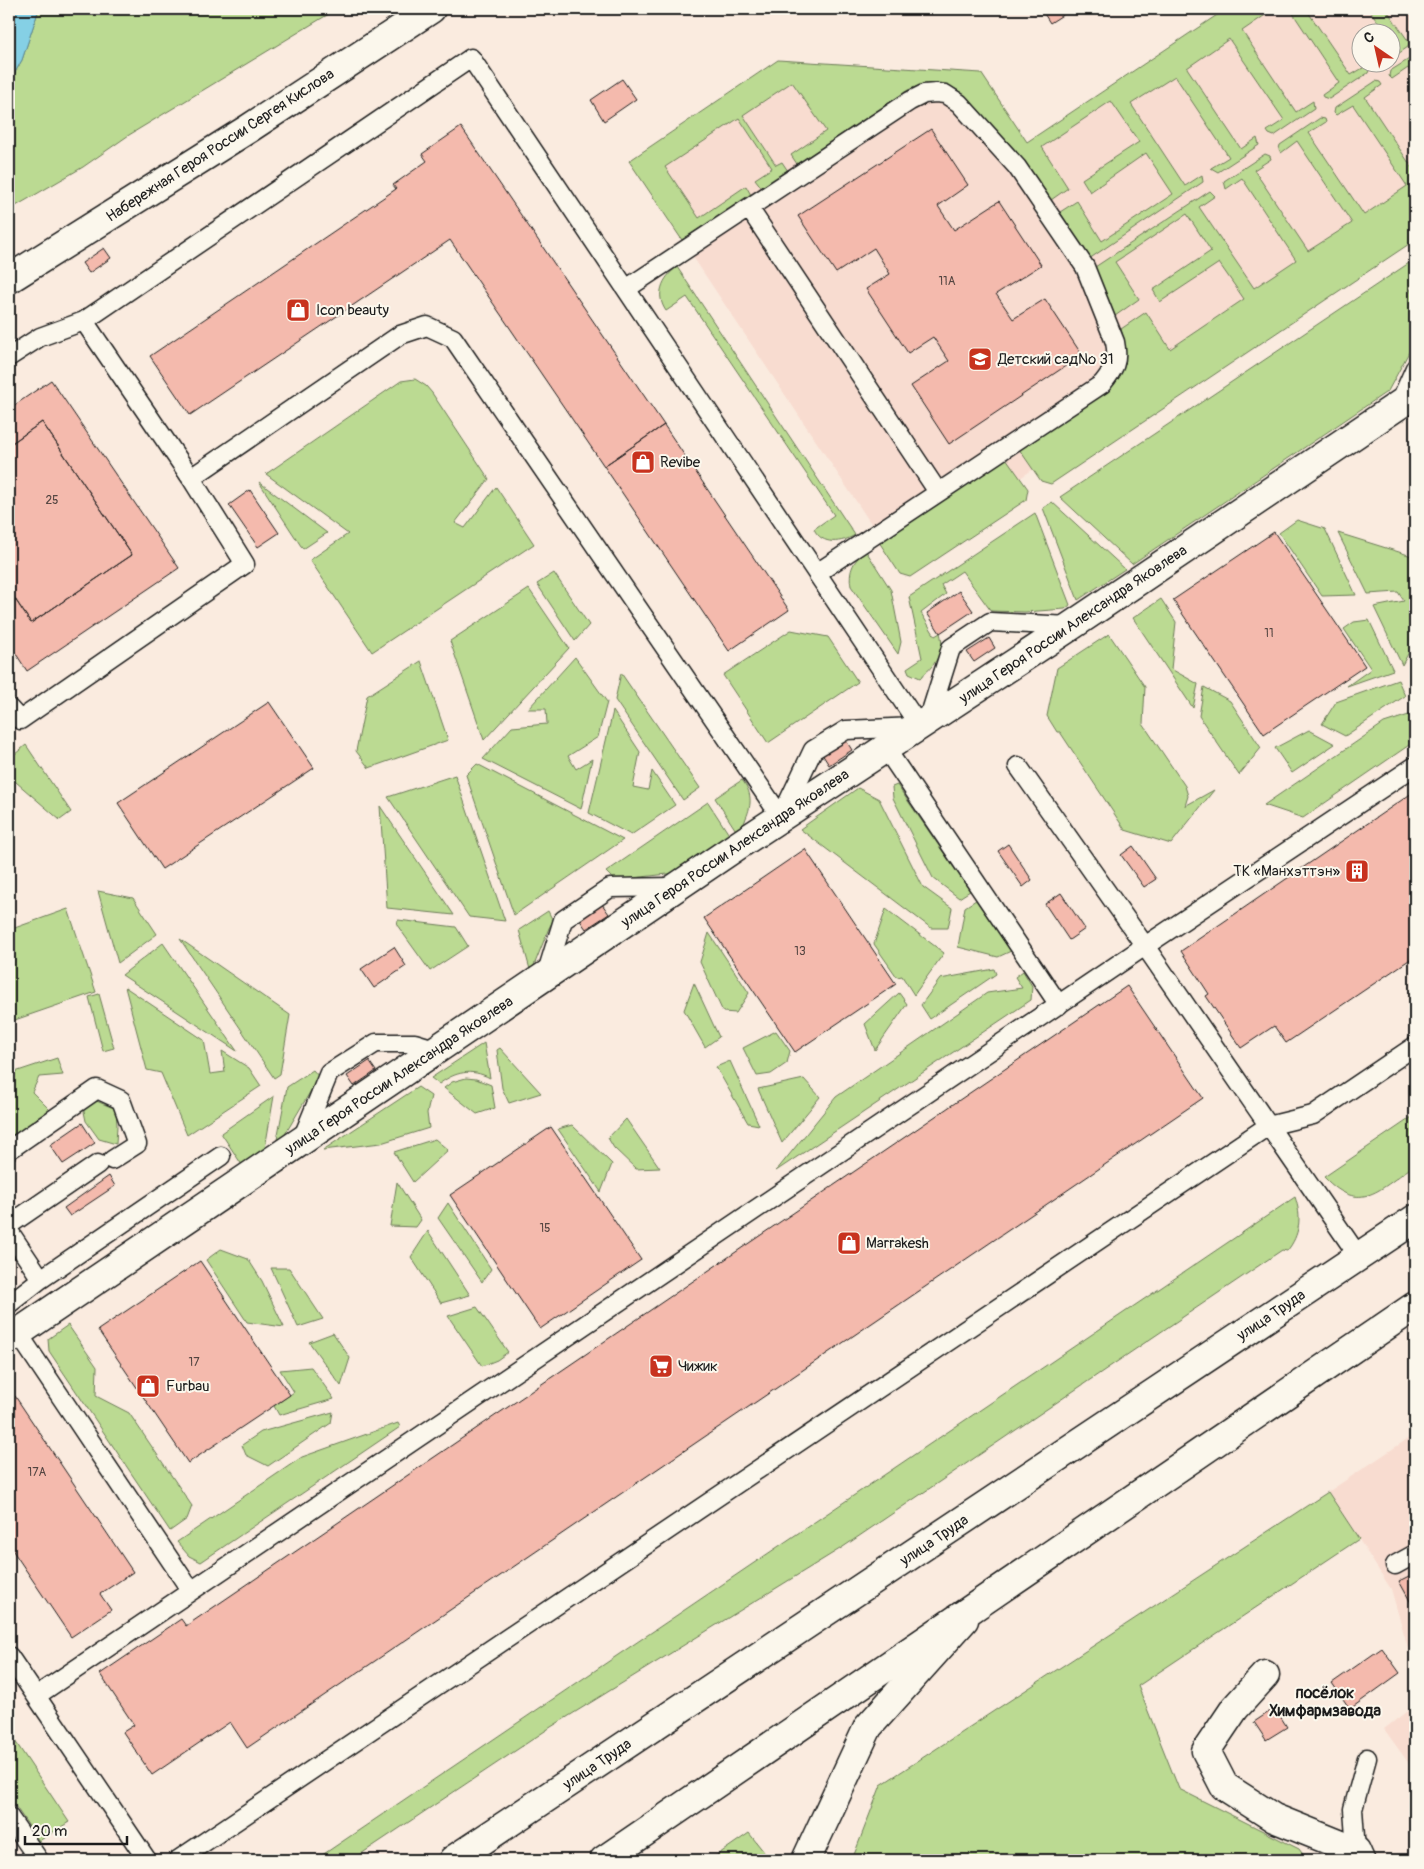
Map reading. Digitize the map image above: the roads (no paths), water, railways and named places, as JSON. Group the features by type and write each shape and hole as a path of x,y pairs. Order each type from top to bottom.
{"street":[{"name":"Набережная Героя России Сергея Кислова","path":"9,279 248,129 431,9"},
{"name":"улица Героя России Александра Яковлева","path":"14,1336 676,887 924,724 1407,400"},
{"name":"улица Труда","path":"453,1860 1415,1219"},
{"path":"604,1860 1415,1306"},
{"path":"806,1860 868,1727 980,1603"},
{"path":"1265,1676 1235,1708 1206,1751 1224,1786 1274,1818 1358,1856"}],"lane":[{"path":"9,357 40,337 84,320 471,58 817,573 924,724"},
{"path":"626,289 910,101 924,94 945,94 959,103 1017,167 1084,268 1115,342 1117,354 1113,370 1102,384 817,573"},
{"path":"749,208 938,492"},
{"path":"9,708 20,720 245,564 191,478 84,320"},
{"path":"191,478 400,335 427,326 453,338 781,817 814,750 846,730 924,724"},
{"path":"1407,400 1415,368"},
{"path":"924,724 951,648 990,622 1071,626"},
{"path":"886,749 1059,1005"},
{"path":"1018,766 1145,946 1359,1257"},
{"path":"36,1696 1145,946 1415,766"},
{"path":"546,975 563,920 610,888 676,887"},
{"path":"301,1141 329,1073 376,1043 415,1043 435,1049"},
{"path":"178,1860 1268,1126 1314,1115 1415,1046"},
{"path":"9,1150 97,1090 121,1100 137,1144 105,1162 9,1225"},
{"path":"9,1304 41,1279 221,1156"},
{"path":"9,1231 41,1279"},
{"path":"14,1336 191,1592"},
{"path":"1395,1565 1415,1554"},
{"path":"9,1656 147,1860"},
{"path":"1358,1856 1353,1809 1367,1758"},
{"path":"9,1817 39,1860"}],"water":[{"path":"9,9 39,9 22,60 9,83"}],"place":[{"name":"Icon beauty","path":"298,310"},
{"name":"Детский сад№ 31","path":"980,359"},
{"name":"Revibe","path":"643,462"},
{"name":"ТК «Манхэттэн»","path":"1357,871"},
{"name":"Marrakesh","path":"849,1243"},
{"name":"Чижик","path":"661,1366"},
{"name":"Furbau","path":"148,1386"}],"district":[{"name":"посёлок Химфармзавода","path":"1325,1701"}]}
